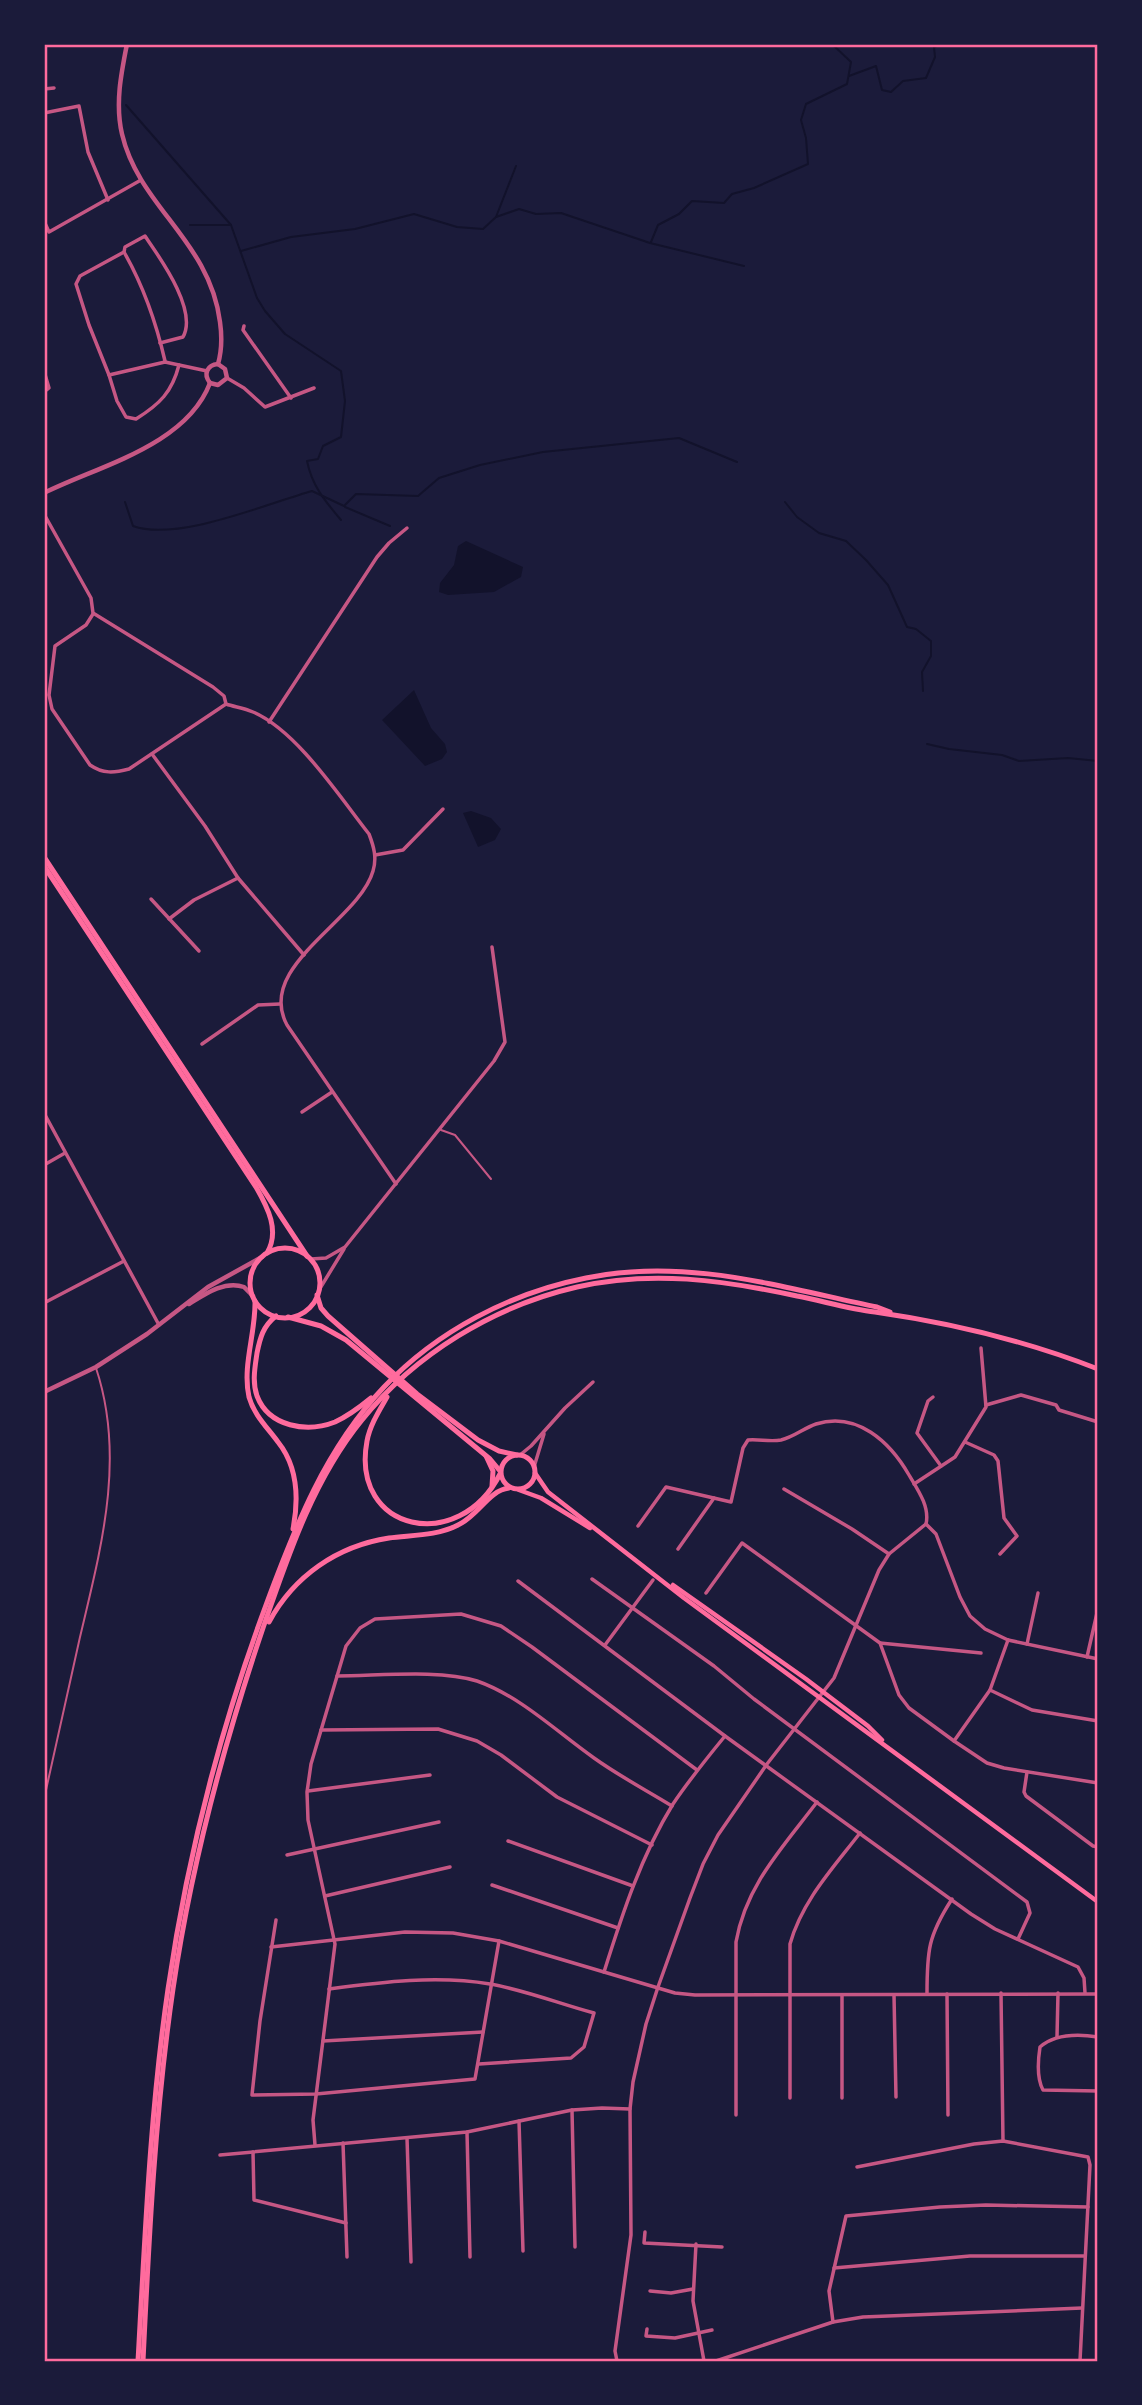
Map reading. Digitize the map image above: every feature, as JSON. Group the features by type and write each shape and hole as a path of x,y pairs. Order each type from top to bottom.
{"main road":[{"path":"44,857 309,1258 319,1277 321,1308 328,1316 417,1394 486,1445 530,1460 548,1492 603,1536 1098,1902"},
{"path":"44,866 256,1187 267,1210 274,1230 273,1242 252,1272 250,1284 254,1298 248,1388 257,1417 283,1449 295,1477 295,1513 290,1542"},
{"path":"264,1255 284,1248 296,1250 309,1258"},
{"path":"141,2361 155,2099 168,1990 202,1812 230,1710 290,1542 332,1454 382,1390 404,1368 455,1329 509,1301 571,1281 622,1272 676,1270 743,1277 877,1307 1038,1348 1098,1370"},
{"path":"141,2361 159,2111 175,1977 207,1813 235,1712 285,1568 315,1496 349,1438 390,1391 451,1341 511,1308 555,1293 609,1281 668,1278 719,1281 897,1314"},
{"path":"288,1317 303,1312 318,1292"},
{"path":"254,1298 264,1311 321,1326 346,1340 486,1456 509,1488"},
{"path":"276,1316 266,1325 262,1334 254,1377 261,1404 277,1420 303,1427 328,1424 357,1409 382,1390"},
{"path":"390,1391 370,1429 366,1456 368,1478 384,1506 404,1520 415,1523 444,1523 463,1515 491,1489 505,1460 518,1455"},
{"path":"486,1456 493,1471 491,1489"},
{"path":"519,1490 531,1484 535,1470"},
{"path":"259,1640 270,1619 292,1589 334,1555 373,1541 439,1532 456,1527 472,1517 497,1491 509,1488 541,1498 603,1536"},
{"path":"662,1579 687,1593 824,1692 868,1726 891,1748"}],"street":[{"path":"127,44 120,83 119,118 122,136 141,180 195,252 210,281 221,329 218,364"},
{"path":"44,89 54,88"},
{"path":"44,113 79,106 88,152 108,200"},
{"path":"44,221 49,232 141,180"},
{"path":"160,343 183,337 185,316 180,296 145,236 125,247 124,253 145,295 165,362"},
{"path":"124,253 80,276 76,284 89,325 126,417 136,419 165,397 171,390 179,365"},
{"path":"244,326 243,330 291,398"},
{"path":"109,376 165,362 206,371"},
{"path":"218,364 226,369 227,378 218,386 206,378 206,371 212,365 218,364"},
{"path":"44,371 49,383 44,392"},
{"path":"227,378 244,388 265,407 314,388"},
{"path":"44,494 144,448 171,432 195,408 210,383"},
{"path":"44,514 92,598 93,613 86,625 55,646 49,695 52,709 90,765 98,771 115,773 129,769 226,704"},
{"path":"269,722 377,557 407,528"},
{"path":"93,613 213,687 224,696 226,704"},
{"path":"226,704 253,712 303,751 369,834 375,855 373,872 366,887 304,955 285,982 280,1004 286,1023 396,1184"},
{"path":"152,754 205,826 238,878 304,955"},
{"path":"375,855 403,850 443,809"},
{"path":"169,919 194,900 238,878"},
{"path":"151,899 200,951"},
{"path":"318,1292 345,1247 494,1061 505,1042 492,947"},
{"path":"202,1044 256,1006 280,1004"},
{"path":"302,1112 332,1092"},
{"path":"44,1114 159,1325"},
{"path":"44,1165 65,1153"},
{"path":"309,1258 326,1258 345,1247"},
{"path":"44,1392 96,1367 159,1325 208,1287 264,1255"},
{"path":"44,1303 124,1261"},
{"path":"173,1314 202,1296 229,1285 244,1287 254,1298"},
{"path":"914,1484 955,1457 986,1405 981,1348"},
{"path":"518,1455 545,1432 593,1382"},
{"path":"986,1405 1021,1395 1056,1405 1059,1410 1098,1422"},
{"path":"933,1398 928,1401 917,1433 941,1466"},
{"path":"617,2361 615,2351 631,2235 630,2109 638,2054 658,1987 703,1864 737,1806 824,1692 840,1666 855,1624 889,1554 926,1524 928,1513 914,1484 887,1444 867,1429 828,1422 783,1440 748,1440 743,1448 731,1502 666,1487 638,1527"},
{"path":"535,1470 545,1432"},
{"path":"965,1442 994,1455 998,1461 1004,1518 1017,1536 1000,1554"},
{"path":"785,1489 889,1554"},
{"path":"678,1549 714,1499"},
{"path":"926,1524 936,1534 970,1616 985,1629 1008,1640 1098,1659"},
{"path":"706,1593 742,1543 880,1643 981,1653"},
{"path":"592,1579 713,1666 1027,1902 1030,1913 1018,1939"},
{"path":"605,1645 653,1580"},
{"path":"519,1581 725,1736 952,1899 995,1928 1078,1967 1084,1978 1084,1993"},
{"path":"1027,1644 1038,1593"},
{"path":"1087,1657 1097,1613"},
{"path":"315,2146 313,2120 335,1940 313,1849 307,1791 311,1764 346,1646 360,1628 375,1619 461,1614 501,1626 697,1770"},
{"path":"954,1741 990,1690 1008,1640"},
{"path":"880,1643 899,1695 909,1708 987,1763 1098,1783"},
{"path":"337,1676 420,1675 476,1681 518,1703 598,1761 673,1806"},
{"path":"990,1690 1032,1710 1098,1721"},
{"path":"321,1730 438,1729 457,1734 477,1741 501,1755 568,1803 653,1845"},
{"path":"604,1972 634,1886 653,1845 673,1806 697,1770 725,1736"},
{"path":"1027,1772 1024,1792 1026,1796 1098,1847"},
{"path":"307,1791 430,1775"},
{"path":"736,2115 736,1942 745,1906 759,1880 817,1801"},
{"path":"287,1856 439,1822"},
{"path":"790,2098 790,1944 801,1914 860,1833"},
{"path":"508,1841 634,1886"},
{"path":"325,1896 450,1867"},
{"path":"492,1885 618,1928"},
{"path":"927,1994 930,1940 938,1920 952,1899"},
{"path":"276,1920 260,2021 252,2095 316,2094 475,2079 499,1941"},
{"path":"271,1947 422,1931 499,1941 658,1987 695,1995 1098,1994"},
{"path":"329,1989 413,1980 491,1984 594,2013 584,2047 571,2059 478,2064"},
{"path":"1001,1993 1003,2141"},
{"path":"1057,2037 1058,1993"},
{"path":"947,1994 948,2115"},
{"path":"842,1995 842,2098"},
{"path":"894,1995 896,2097"},
{"path":"323,2041 483,2032"},
{"path":"1098,2037 1057,2037 1040,2047 1042,2090 1098,2091"},
{"path":"220,2155 467,2132 572,2110 630,2109"},
{"path":"572,2110 575,2248"},
{"path":"519,2121 523,2251"},
{"path":"467,2132 471,2257"},
{"path":"407,2137 411,2262"},
{"path":"857,2167 1003,2141 1088,2157 1090,2165 1080,2361"},
{"path":"343,2143 347,2257"},
{"path":"253,2152 254,2200 346,2223"},
{"path":"833,2322 829,2291 846,2216 975,2205 1088,2207"},
{"path":"645,2232 644,2243 722,2247"},
{"path":"696,2245 692,2301 704,2361"},
{"path":"834,2268 970,2256 1085,2256"},
{"path":"650,2291 671,2293 693,2288"},
{"path":"716,2361 833,2322 888,2315 1083,2308"},
{"path":"647,2329 646,2336 675,2338 712,2330"}],"lane":[{"path":"440,1129 455,1135 491,1179"},
{"path":"44,1799 106,1528 110,1445 96,1367"}],"shaded area":[{"path":"466,541 523,567 521,577 494,592 448,595 439,592 440,583 454,565 458,546"},
{"path":"414,690 431,728 445,744 447,752 442,759 425,766 382,720"},
{"path":"471,811 491,818 501,829 495,840 478,847 463,813"}],"waterway":[{"path":"651,242 658,225 679,214 692,201 724,203 732,194 754,188 808,164 806,138 801,120 806,104 847,84 851,62 832,44"},
{"path":"849,76 876,66 882,90 891,92 903,81 926,78 935,57 934,47 942,44"},
{"path":"126,105 231,225 257,298 265,311 285,334 341,371 345,401 341,437 323,446 318,459 307,461 316,486 341,520"},
{"path":"496,217 516,166"},
{"path":"241,251 291,237 355,229 414,214 457,227 483,229 496,217 519,209 536,214 561,213 650,243 744,266"},
{"path":"190,225 231,225"},
{"path":"125,502 133,526 151,530 173,529 222,519 312,491 344,506 356,494 418,496 439,478 480,465 543,452 679,438 737,462"},
{"path":"785,502 797,517 819,533 846,541 866,560 888,585 907,627 916,629 931,641 931,656 922,672 923,691"},
{"path":"345,507 390,526"},
{"path":"927,744 1002,755 1019,761 1068,758 1098,761"}]}
